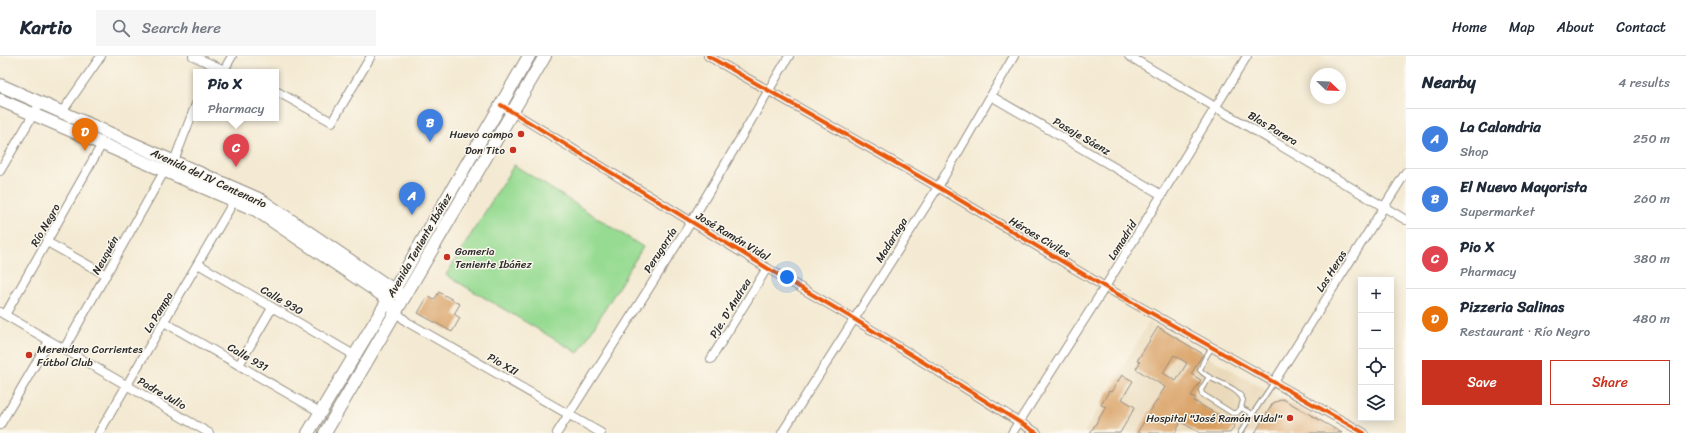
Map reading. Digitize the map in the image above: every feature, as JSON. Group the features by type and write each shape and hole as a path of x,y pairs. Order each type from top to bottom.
{"main road":[{"name":"Avenida Teniente Ibáñez","path":"308,433 391,294 529,56"},
{"name":"Avenida Teniente Ibáñez","path":"324,433 545,56"},
{"name":"Avenida del IV Centenario","path":"0,85 261,200 391,294 395,311"},
{"name":"Avenida del IV Centenario","path":"0,100 165,170 272,219 391,294 404,296"}],"street":[{"path":"62,112 101,56"},
{"path":"193,56 209,69"},
{"path":"228,69 232,56"},
{"path":"279,93 332,122 371,56"},
{"name":"Héroes Civiles","path":"708,56 938,187 1105,287 1364,433"},
{"name":"Perugorría","path":"557,433 691,222 789,56"},
{"name":"Madariaga","path":"782,433 938,187 1014,56"},
{"name":"Blas Parera","path":"1129,56 1216,106 1406,220"},
{"name":"Lamadrid","path":"1012,433 1105,287 1247,56"},
{"name":"Pasaje Sáenz","path":"991,96 1162,195"},
{"path":"0,170 40,103"},
{"name":"José Ramón Vidal","path":"501,105 691,222 854,319 1037,433"},
{"path":"174,161 193,112"},
{"name":"Río Negro","path":"2,314 48,242 102,144"},
{"name":"Neuquén","path":"64,350 165,170"},
{"name":"Las Heras","path":"1274,382 1406,172"},
{"name":"La Pampa","path":"99,433 234,201"},
{"path":"48,242 106,276"},
{"name":"Calle 930","path":"198,264 354,355"},
{"name":"Pje. D'Andrea","path":"711,359 767,268"},
{"path":"239,365 272,308"},
{"name":"Pio XII","path":"395,311 407,322 601,433"},
{"name":"Padre Julio","path":"2,314 207,433"},
{"name":"Calle 931","path":"164,322 320,412"},
{"path":"0,425 50,341"}],"lane":[{"path":"1209,377 1201,390 1202,394 1232,413 1237,412 1241,408 1243,400 1240,395 1201,372 1200,367 1212,347"},
{"path":"1240,433 1274,382"},
{"path":"1241,408 1252,414"}],"shaded area":[{"path":"1149,322 1203,354 1342,433 1084,433"}],"green space":[{"path":"514,165 643,247 578,353 446,275"}],"building":[{"path":"439,292 460,304 454,314 460,318 452,332 418,313 428,296 434,300"},
{"path":"1158,327 1203,354 1191,374 1201,380 1191,396 1196,398 1194,401 1235,425 1230,433 1200,433 1181,422 1175,433 1137,433 1165,387 1136,369 1140,362 1137,361","holes":["1174,355 1187,363 1176,381 1163,373"]},
{"path":"1122,375 1133,381 1122,399 1135,407 1120,433 1090,433 1106,407 1101,405 1109,391 1111,392"},
{"name":"Hospital \"José Ramón Vidal\"","path":"1283,399 1342,433 1255,433 1273,403"}],"cycle path":[{"path":"708,56 938,187 1105,287 1364,433"},
{"path":"501,105 767,268 854,319 1037,433"}],"place":[{"name":"Huevo campo","path":"521,134"},
{"name":"El Nuevo Mayorista","path":"430,142"},
{"name":"Don Tito","path":"513,150"},
{"name":"Pizzeria Salinas","path":"85,151"},
{"name":"Pio X","path":"236,167"},
{"name":"La Calandria","path":"412,215"},
{"name":"Gomeria Teniente Ibáñez","path":"447,257"},
{"name":"Merendero Corrientes Fútbol Club","path":"29,355"},
{"name":"Hospital \"José Ramón Vidal\"","path":"1290,418"}]}
